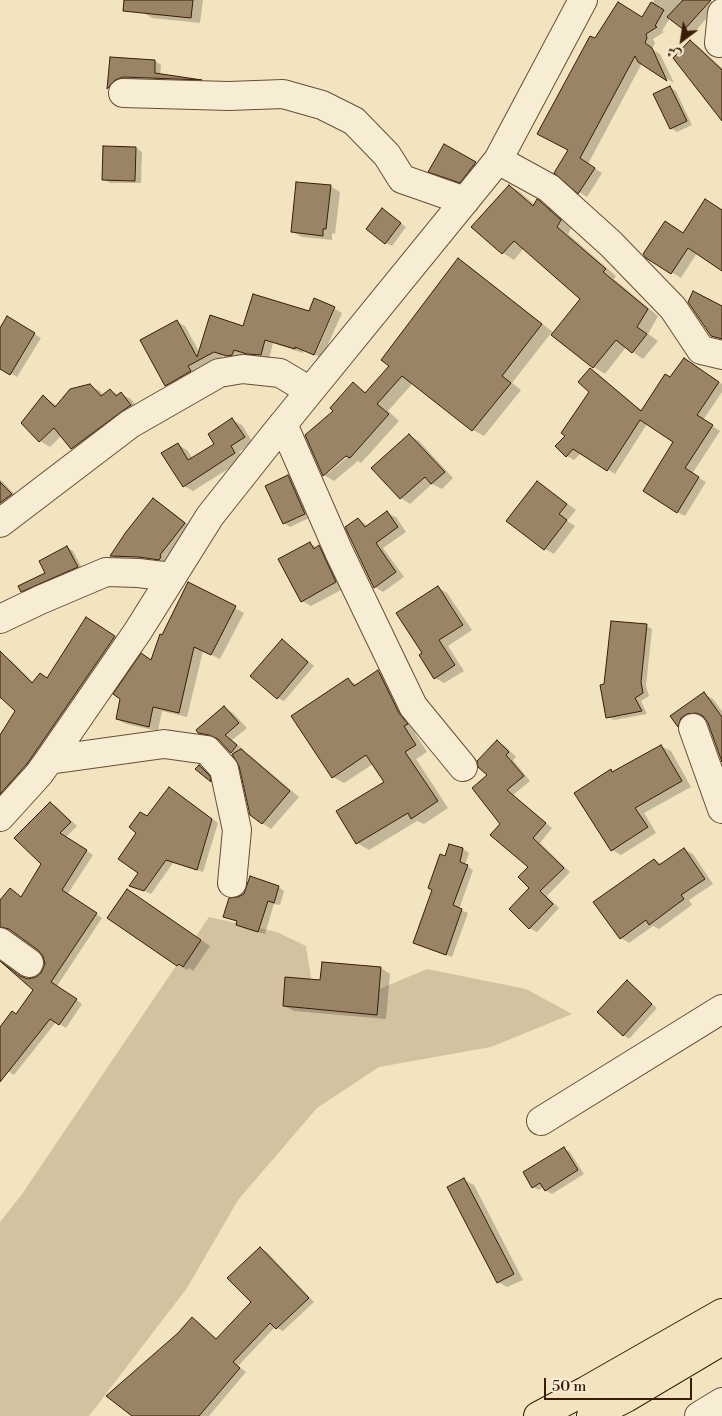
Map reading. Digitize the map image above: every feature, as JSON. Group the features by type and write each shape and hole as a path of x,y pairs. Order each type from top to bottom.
{"highway":[{"path":"538,1416 588,1390 722,1313"},
{"path":"591,1416 626,1398 722,1341"}],"street":[{"path":"0,817 39,774 49,760 138,631 210,516 498,160 582,0"},
{"path":"719,43 722,13"},
{"path":"123,93 230,96 283,94 322,105 354,121 387,154 402,179 465,201"},
{"path":"498,160 549,188 611,244 674,308 700,350 722,355"},
{"path":"0,523 130,424 218,373 242,369 280,373 310,391"},
{"path":"283,424 339,552 413,706 463,767"},
{"path":"0,619 106,572 172,577"},
{"path":"693,728 722,808"},
{"path":"49,760 164,744 208,750 224,769 237,830 232,883"},
{"path":"0,942 30,963"},
{"path":"541,1121 722,1009"},
{"path":"699,1416 722,1402"}],"shaded area":[{"path":"209,917 277,932 306,946 312,984 370,993 427,969 526,989 572,1014 491,1047 379,1067 317,1108 238,1200 187,1288 89,1416 0,1416 0,1222 22,1194"}],"building":[{"path":"124,0 193,0 191,18 123,11"},
{"path":"683,0 711,0 684,30 667,17"},
{"path":"618,2 642,17 651,2 664,10 655,26 657,27 646,34 645,43 652,48 667,81 638,62 635,56 580,158 595,168 578,194 554,173 568,150 537,134 590,36 595,38"},
{"path":"690,40 722,70 722,121 673,58"},
{"path":"110,57 155,60 155,73 202,80 123,77 115,80 107,89"},
{"path":"670,86 687,121 670,129 653,94"},
{"path":"444,144 476,162 460,183 428,172"},
{"path":"103,146 136,147 135,181 102,180"},
{"path":"296,182 331,185 326,229 323,229 323,236 291,232"},
{"path":"509,185 533,206 537,199 540,201 561,220 557,227 606,269 603,272 648,309 637,327 647,334 632,353 616,340 593,368 551,335 580,299 514,241 502,254 471,227"},
{"path":"705,199 722,210 722,271 688,248 671,274 646,258 643,254 665,221 683,233"},
{"path":"382,208 401,223 385,244 366,229"},
{"path":"458,258 542,324 502,376 511,383 472,431 402,376 377,404 389,414 350,458 346,456 323,476 305,435 333,411 330,408 353,382 365,393 389,366 381,360"},
{"path":"693,291 722,306 722,339 711,336 688,302"},
{"path":"253,294 309,311 314,298 335,307 314,355 295,347 295,349 265,340 261,355 247,354 234,350 232,355 227,356 214,352 188,366 191,371 165,386 140,340 177,320 197,357 210,315 243,326"},
{"path":"7,316 35,333 10,375 0,369 0,328"},
{"path":"684,358 719,382 697,415 713,425 685,468 699,477 677,513 643,491 673,442 640,420 607,471 573,449 566,457 555,446 565,436 561,433 589,392 578,382 590,368 641,411 665,374 670,377"},
{"path":"90,384 101,396 110,389 116,396 121,392 131,405 71,449 54,428 39,442 21,423 43,395 55,407 70,389"},
{"path":"232,418 245,437 231,446 235,453 183,487 161,453 178,443 188,460 214,444 208,434"},
{"path":"409,434 445,472 431,484 425,477 400,499 371,468"},
{"path":"288,475 305,514 283,524 265,486"},
{"path":"537,481 567,504 559,514 567,520 544,550 506,521"},
{"path":"0,482 12,494 0,503"},
{"path":"153,498 185,523 160,555 159,560 110,556 126,532"},
{"path":"387,511 398,527 376,543 396,572 374,588 345,527 358,518 365,527"},
{"path":"310,542 314,549 319,545 336,582 301,602 278,559"},
{"path":"67,546 78,567 21,592 18,586 45,573 39,561"},
{"path":"188,582 236,606 211,655 194,647 179,713 153,707 149,727 116,719 120,699 113,694 141,653 151,660 160,634 162,635"},
{"path":"438,586 463,625 439,640 455,665 434,679 419,655 422,653 396,613"},
{"path":"86,617 115,636 27,764 0,794 0,735 15,711 0,697 0,651 32,683 40,673 47,678"},
{"path":"611,621 647,624 641,682 643,693 635,698 642,711 606,718 600,685 604,684"},
{"path":"282,639 308,662 277,699 250,676"},
{"path":"378,670 399,713 408,724 404,726 416,745 405,752 438,801 411,819 408,813 356,844 336,811 384,782 366,755 332,778 291,716 348,678 354,686"},
{"path":"704,692 722,717 722,762 708,723 703,716 696,713 687,714 681,718 678,727 670,716"},
{"path":"224,706 239,723 225,735 237,745 231,753 218,739 198,733 196,730"},
{"path":"497,740 509,752 506,755 524,776 507,790 546,823 533,838 564,868 540,891 553,904 529,929 509,909 529,888 518,877 528,867 490,835 500,824 472,788 487,775 478,767 477,761"},
{"path":"661,745 682,781 635,808 648,827 611,851 574,793 611,769 612,772"},
{"path":"241,749 290,791 262,824 250,815 239,766 232,754"},
{"path":"199,765 210,776 211,782 195,769"},
{"path":"169,787 212,819 197,870 166,860 144,891 129,886 138,873 118,859 136,833 129,827 140,812 147,816"},
{"path":"50,802 71,822 60,833 87,850 62,890 97,913 51,982 77,999 59,1025 50,1019 0,1082 0,1027 12,1011 16,1014 33,990 0,961 20,976 28,979 36,977 41,973 45,964 43,956 38,950 9,929 0,927 0,900 10,888 21,897 41,864 14,838"},
{"path":"449,844 463,848 460,862 468,865 453,905 462,909 446,955 413,943 432,890 428,888 440,854 445,856"},
{"path":"684,848 705,879 681,895 684,899 649,925 646,920 620,939 593,902 654,859 659,865"},
{"path":"250,876 279,886 274,903 268,901 258,932 236,925 237,921 223,917 229,898 244,894"},
{"path":"127,889 201,940 183,967 179,964 177,966 107,918"},
{"path":"322,962 381,967 377,1015 283,1006 285,977 320,980"},
{"path":"627,980 652,1004 623,1036 597,1012"},
{"path":"564,1147 578,1170 545,1191 540,1183 532,1188 523,1172"},
{"path":"464,1178 514,1274 497,1283 447,1187"},
{"path":"260,1247 309,1298 276,1329 270,1323 233,1362 240,1368 199,1416 132,1416 106,1396 178,1333 192,1317 216,1339 251,1302 227,1278"}]}
